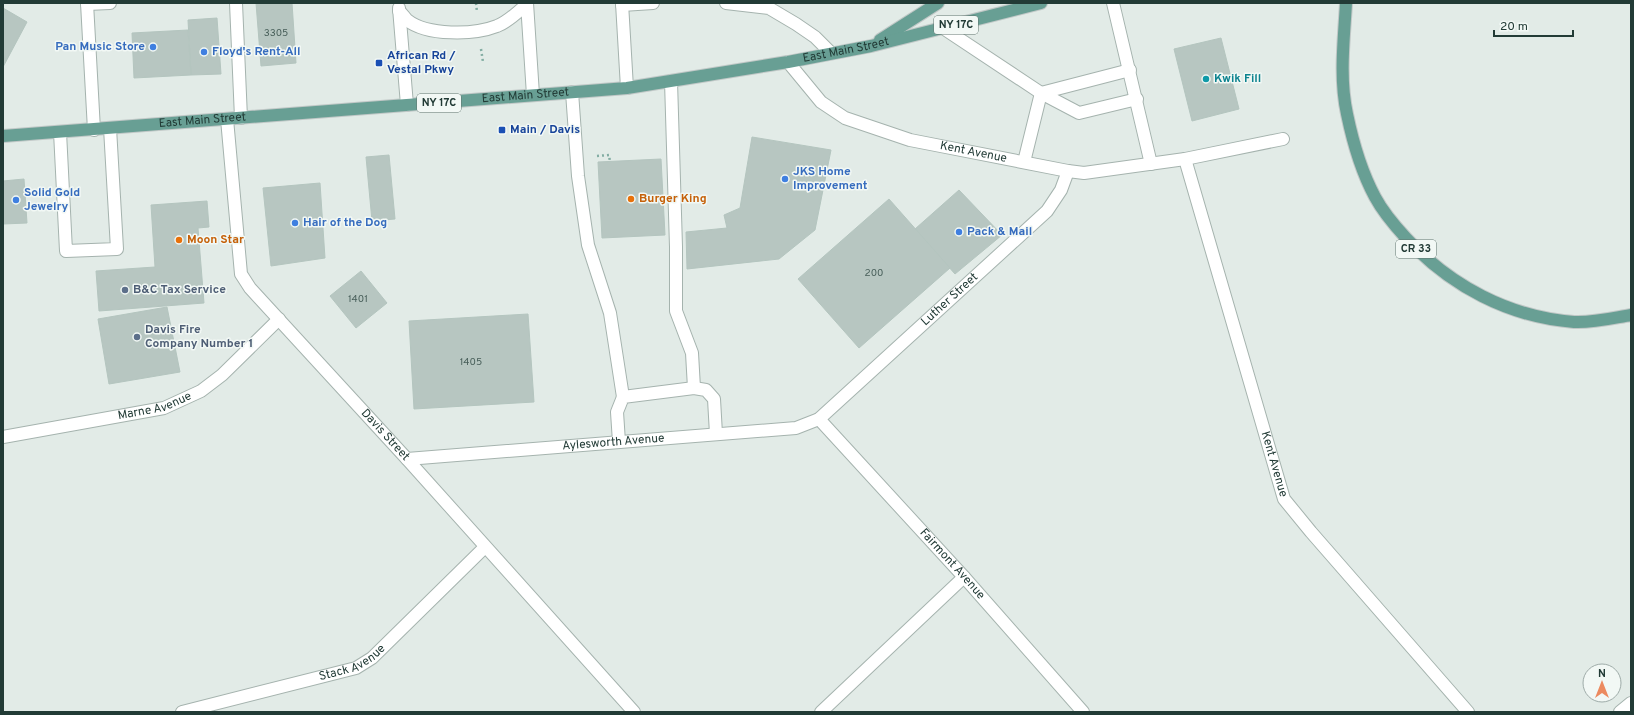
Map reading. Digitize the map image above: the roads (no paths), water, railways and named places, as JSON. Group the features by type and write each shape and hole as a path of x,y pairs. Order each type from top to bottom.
{"main road":[{"path":"871,46 938,3"},
{"name":"East Main Street","path":"3,136 627,88 788,62 871,46 1041,3"},
{"name":"CR 33","path":"1346,3 1343,87 1346,113 1362,168 1375,198 1390,219 1419,253 1449,278 1484,298 1538,317 1576,322 1631,315"}],"street":[{"path":"94,130 87,4 110,3"},
{"path":"236,3 241,118"},
{"path":"627,88 622,4 653,3"},
{"path":"726,3 769,8 815,37 831,53"},
{"path":"1113,3 1137,99 1151,164"},
{"path":"399,7 408,20 422,27 444,32 462,33 483,31 498,25 527,4"},
{"path":"527,4 533,95"},
{"path":"399,7 407,105"},
{"path":"943,28 1041,93 1079,112 1137,99"},
{"name":"Kent Avenue","path":"788,62 821,102 845,118 910,140 1068,171 1084,173 1185,159 1283,139"},
{"path":"1041,93 1130,70"},
{"path":"671,81 676,247 676,311 692,353 694,388"},
{"path":"572,92 578,176 588,245 610,314 623,397 617,412 619,442"},
{"path":"1024,162 1041,93"},
{"name":"Davis Street","path":"227,119 241,274 250,288 407,459 634,712"},
{"path":"60,132 66,251 117,249 110,128"},
{"name":"Kent Avenue","path":"1185,159 1284,499 1468,712"},
{"name":"Luther Street","path":"819,419 1047,211 1061,190 1068,171"},
{"name":"Marne Avenue","path":"3,437 164,408 201,391 222,375 279,319"},
{"path":"623,397 694,388 706,390 714,399 716,434"},
{"name":"Aylesworth Avenue","path":"407,459 796,428 819,419"},
{"name":"Fairmont Avenue","path":"819,419 964,577 1083,712"},
{"name":"Stack Avenue","path":"182,712 356,668 372,658 486,547"},
{"path":"821,712 964,577"},
{"path":"1620,712 1631,703"}],"place":[{"name":"Pan Music Store","path":"153,47"},
{"name":"Floyd's Rent-All","path":"204,52"},
{"name":"African Rd / Vestal Pkwy","path":"379,63"},
{"name":"Kwik Fill","path":"1206,79"},
{"name":"Main / Davis","path":"502,130"},
{"name":"JKS Home Improvement","path":"785,179"},
{"name":"Burger King","path":"631,199"},
{"name":"Solid Gold Jewelry","path":"16,200"},
{"name":"Hair of the Dog","path":"295,223"},
{"name":"Pack & Mail","path":"959,232"},
{"name":"Moon Star","path":"179,240"},
{"name":"B&C Tax Service","path":"125,290"},
{"name":"Davis Fire Company Number 1","path":"137,337"}]}
